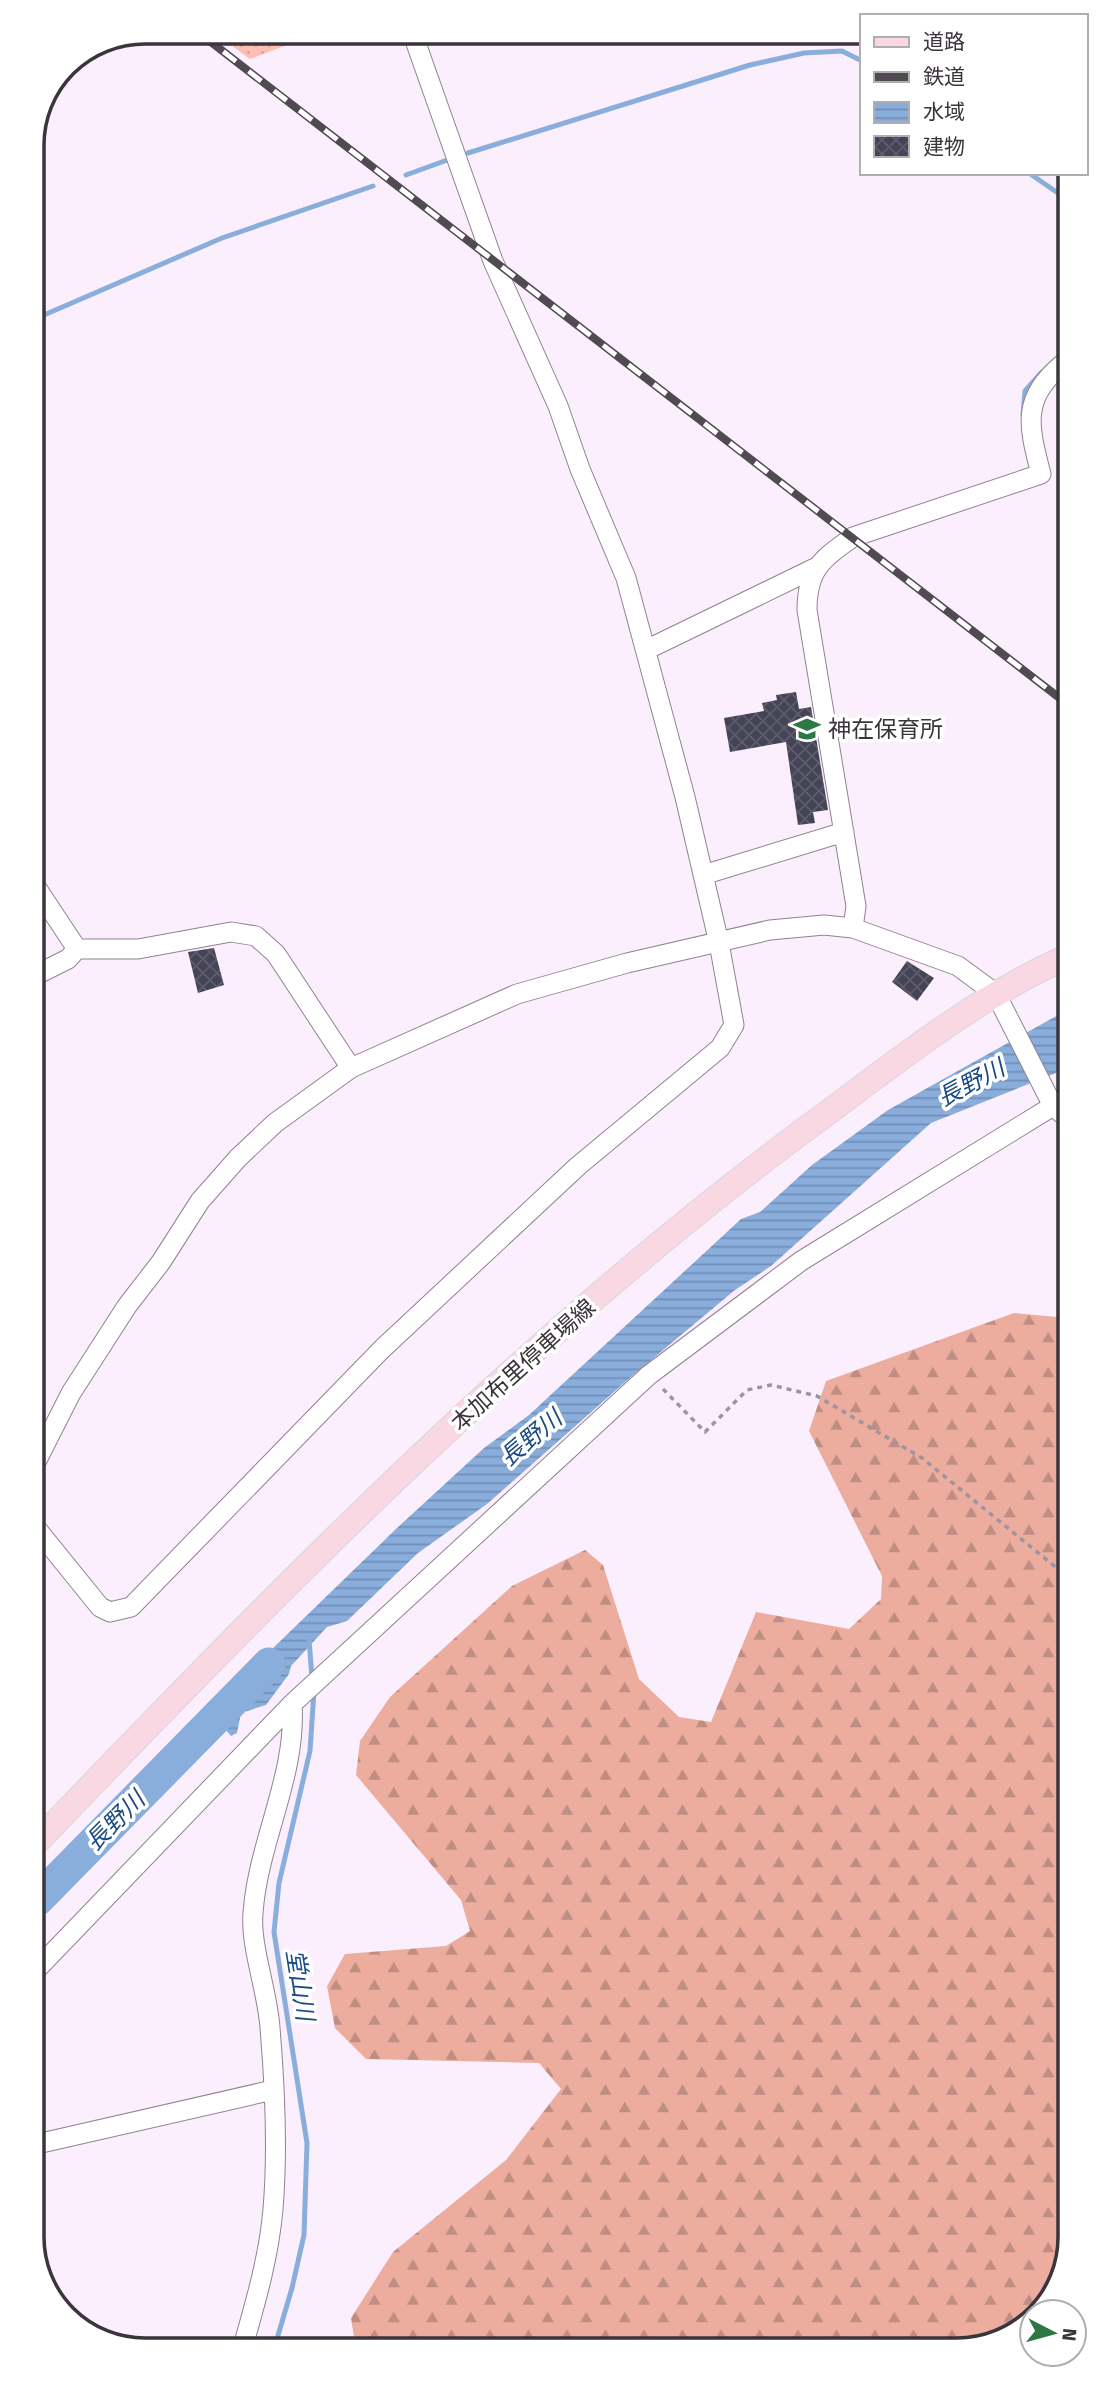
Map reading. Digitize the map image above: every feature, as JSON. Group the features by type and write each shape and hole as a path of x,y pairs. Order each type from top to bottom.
{"main road":[{"name":"本加布里停車場線","path":"44,1835 199,1673 344,1530 521,1365 746,1173 996,994 1026,975 1058,961"}],"street":[{"path":"44,1538 100,1607 110,1612 131,1607 401,1331 579,1166 726,1041 734,1025 703,876 648,649 626,578 580,469 558,406 494,261 416,44"},
{"path":"853,928 856,906 807,610 808,581 830,554 853,537 1041,474 1033,446 1031,408 1037,390 1046,377 1058,368"},
{"path":"648,649 818,567"},
{"path":"703,876 844,832"},
{"path":"44,899 77,950"},
{"path":"44,1446 71,1393 200,1201 238,1158 275,1123 351,1068 517,994 627,963 770,930 824,925 853,928 958,966 996,994 1058,1108"},
{"path":"44,971 68,959 77,950 138,949 231,932 256,936 276,954 351,1068"},
{"path":"44,1962 292,1704 649,1375 801,1261 1058,1113"},
{"path":"245,2338 267,2252 273,2211 270,2026 253,1916 258,1875 283,1782 294,1726 292,1704"},
{"path":"44,2142 273,2090"}],"path":[{"path":"649,1375 705,1432 747,1390 771,1385 817,1396 922,1458 1058,1569"}],"green space":[{"path":"1014,1313 1058,1317 1058,2237 1055,2263 1048,2282 1037,2298 1018,2298 1018,2318 1008,2325 989,2333 957,2338 354,2338 351,2318 393,2252 506,2160 561,2089 539,2063 366,2059 335,2028 327,1986 345,1954 446,1946 470,1931 461,1900 356,1775 360,1741 390,1697 512,1586 585,1550 603,1565 639,1679 679,1717 711,1722 756,1612 849,1629 881,1599 882,1576 809,1431 826,1381"}],"shaded area":[{"path":"229,44 289,44 250,59"}],"water":[{"path":"1058,1015 1058,1071 931,1123 771,1266 735,1290 632,1376 487,1504 418,1553 347,1621 327,1627 291,1666 289,1674 266,1705 241,1713 237,1733 231,1736 219,1722 238,1704 238,1682 397,1528 484,1448 529,1415 741,1219 760,1212 812,1165 888,1110"}],"building":[{"path":"796,692 799,709 811,707 828,810 813,812 815,823 798,825 786,742 730,752 724,718 764,711 762,703 777,700 776,695"},
{"path":"214,948 224,985 198,993 188,952"},
{"path":"907,961 934,978 917,1001 892,982"}],"waterway":[{"path":"468,153 750,65 804,53 842,51 860,60"},
{"path":"406,175 450,159"},
{"path":"1032,175 1058,193"},
{"path":"44,315 222,238 373,186"},
{"path":"1023,415 1025,391 1042,372"},
{"name":"堂山川","path":"309,1639 312,1678"},
{"name":"長野川","path":"44,1893 269,1664"},
{"name":"堂山川","path":"277,2338 304,2235 307,2143 274,1932 279,1883 310,1751 314,1691"}],"railway":[{"path":"214,44 1058,697"}],"place":[{"name":"神在保育所","path":"807,729"}]}
